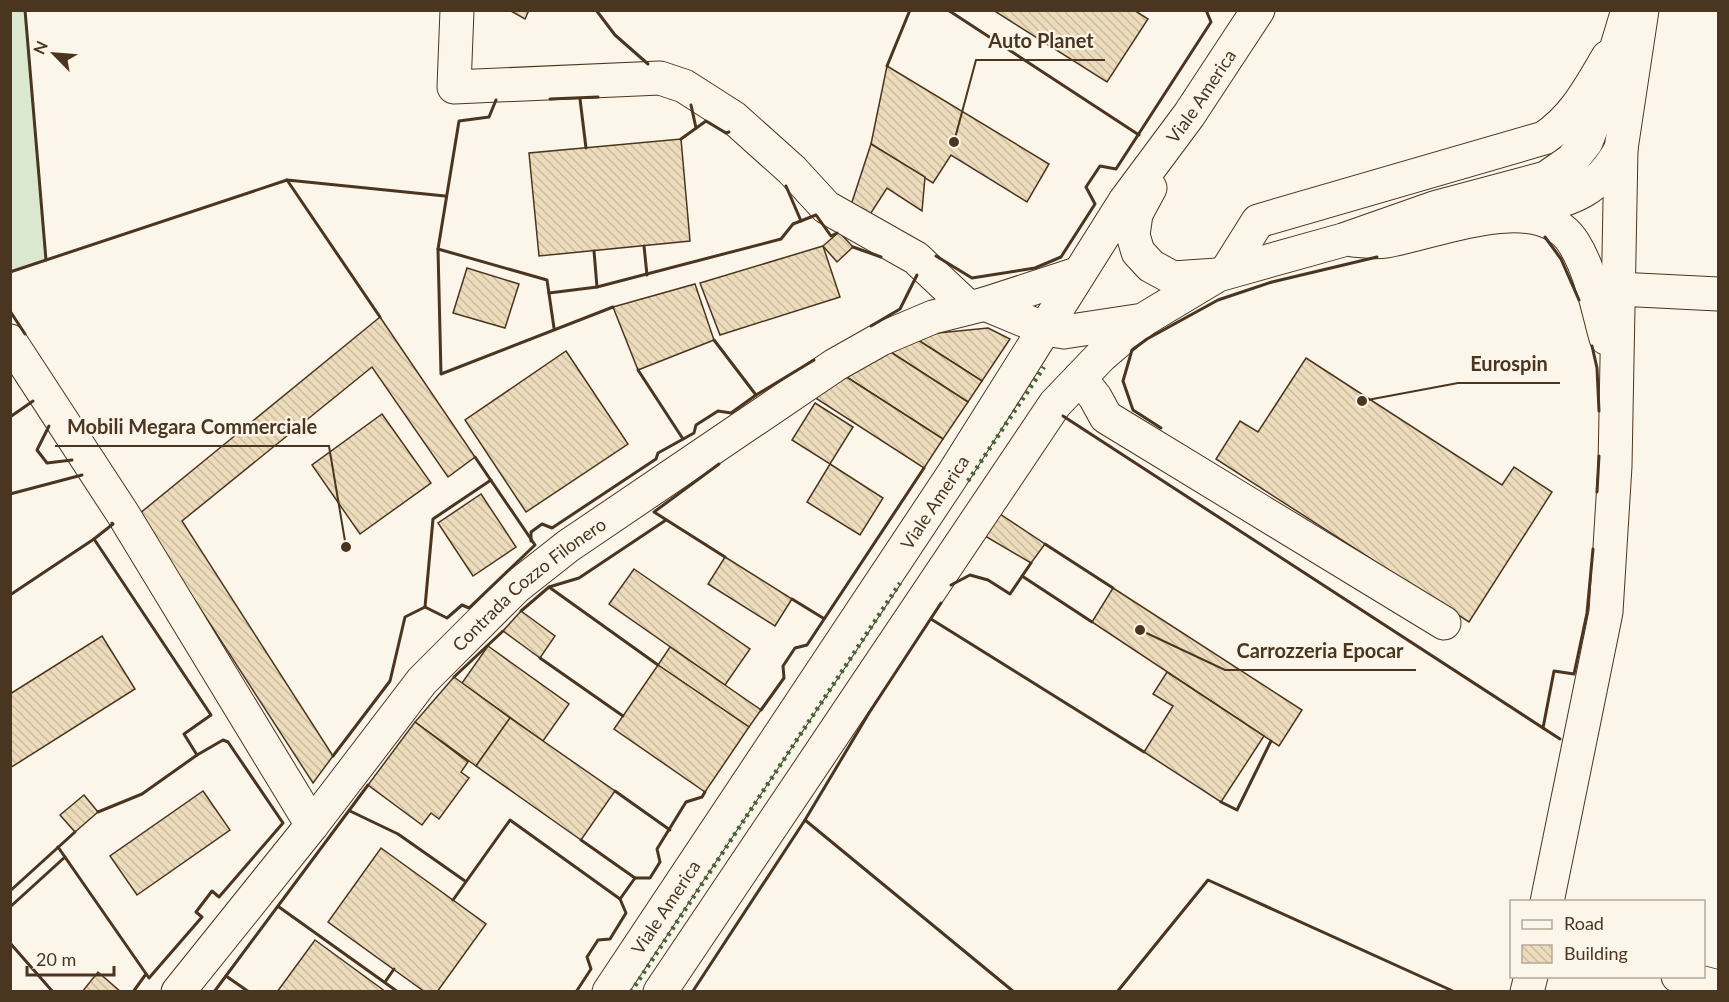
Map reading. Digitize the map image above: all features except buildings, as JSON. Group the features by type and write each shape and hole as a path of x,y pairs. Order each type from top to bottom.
{"street":[{"path":"457,10 454,87 660,78 684,86 734,118 792,170 826,207 916,258 976,305 1045,329 1064,333 1143,320"},
{"name":"Viale America","path":"609,992 952,476 1125,201 1189,115 1258,10"},
{"path":"1547,900 1606,612 1615,466 1621,149 1642,10"},
{"path":"1189,115 1136,214 1133,235 1138,252 1151,266 1173,278 1222,274 1343,240 1434,208 1546,178 1572,160 1586,142 1623,25"},
{"path":"660,992 1055,404 1101,356 1143,320 1222,274 1258,221 1544,138 1561,127 1579,106 1623,25"},
{"path":"1343,240 1383,242 1579,195 1610,169 1621,149"},
{"path":"1503,215 1537,218 1557,227 1572,240 1583,260 1593,289 1616,371"},
{"name":"Contrada Cozzo Filonero","path":"178,992 312,825 422,681 516,587 568,546 835,365 881,339 933,317 1077,274"},
{"path":"1618,288 1719,294"},
{"path":"10,341 123,514 312,825"},
{"path":"1080,378 1095,396 1106,417 1444,623"},
{"path":"1685,978 1719,987"}],"green space":[{"path":"10,11 25,11 46,260 11,272"}],"hedge":[{"path":"968,481 1044,367"},
{"path":"631,992 900,583"}],"wall":[{"path":"25,10 46,260"},
{"path":"596,10 615,35 648,64"},
{"path":"887,66 910,10"},
{"path":"948,10 1139,135"},
{"path":"936,256 972,278 1035,268 1061,257 1095,204 1086,187 1100,166 1116,169 1211,22 1206,10"},
{"path":"550,99 598,97"},
{"path":"580,99 586,148"},
{"path":"496,100 489,117 459,121 438,249 441,374 613,307"},
{"path":"691,105 696,128"},
{"path":"681,139 706,121 726,133 729,132"},
{"path":"287,180 445,196"},
{"path":"10,272 287,180 380,317"},
{"path":"786,186 801,221"},
{"path":"549,293 597,287 781,239 793,224 816,215 831,236 837,233"},
{"path":"1545,237 1561,259 1579,300"},
{"path":"644,246 647,275"},
{"path":"853,247 881,257"},
{"path":"438,249 547,280 554,328"},
{"path":"594,251 597,287"},
{"path":"1161,428 1133,410 1123,381 1132,350 1147,339 1218,300 1272,282 1377,257"},
{"path":"871,326 900,309 917,275"},
{"path":"10,311 25,334"},
{"path":"714,340 756,395"},
{"path":"1592,346 1597,368 1599,411"},
{"path":"531,541 531,532 542,524 552,528 656,459 658,453 694,433 696,425 718,411 731,413 814,360"},
{"path":"638,370 683,439"},
{"path":"10,417 33,401"},
{"path":"1063,416 1560,739"},
{"path":"49,426 37,450 47,463 72,460"},
{"path":"1597,492 1599,456"},
{"path":"333,756 390,681 405,617 425,607 447,618 462,605 469,608 535,545 475,457"},
{"path":"719,464 654,512 725,557"},
{"path":"761,710 784,678 783,666 795,648 807,645 924,468"},
{"path":"10,494 82,475"},
{"path":"425,607 433,519 491,480"},
{"path":"521,611 549,587 579,578 666,520"},
{"path":"58,847 149,978 202,917 196,912 212,891 219,897 283,823 228,742 223,740 197,755 184,734 211,715 94,539 112,523"},
{"path":"10,595 94,539"},
{"path":"1045,544 1113,588"},
{"path":"1543,728 1554,671 1574,674 1587,613 1593,549"},
{"path":"951,585 970,575 988,580 1010,594 1031,563"},
{"path":"1022,576 1092,622"},
{"path":"549,587 658,665"},
{"path":"792,599 823,618"},
{"path":"694,992 805,820 869,713 941,603"},
{"path":"931,619 1144,752"},
{"path":"454,677 503,631"},
{"path":"540,658 623,716"},
{"path":"1221,802 1237,810 1271,741"},
{"path":"98,812 142,794 197,755"},
{"path":"214,992 368,785"},
{"path":"615,791 670,830"},
{"path":"576,992 591,969 587,957 598,940 610,939 626,913 620,899 635,878 650,878 660,862 657,849 686,802 702,797 705,792"},
{"path":"350,811 398,834 465,881"},
{"path":"453,900 510,820 620,899"},
{"path":"805,820 1014,992"},
{"path":"10,891 75,832"},
{"path":"581,840 635,878"},
{"path":"10,907 65,857"},
{"path":"1117,992 1208,880 1455,992"},
{"path":"279,907 398,992"},
{"path":"10,943 53,992"},
{"path":"385,982 394,969"},
{"path":"133,992 146,974"},
{"path":"226,976 249,992"}],"place":[{"name":"Auto Planet","path":"954,142"},
{"name":"Eurospin","path":"1362,401"},
{"name":"Mobili Megara Commerciale","path":"346,547"},
{"name":"Carrozzeria Epocar","path":"1140,630"}]}
